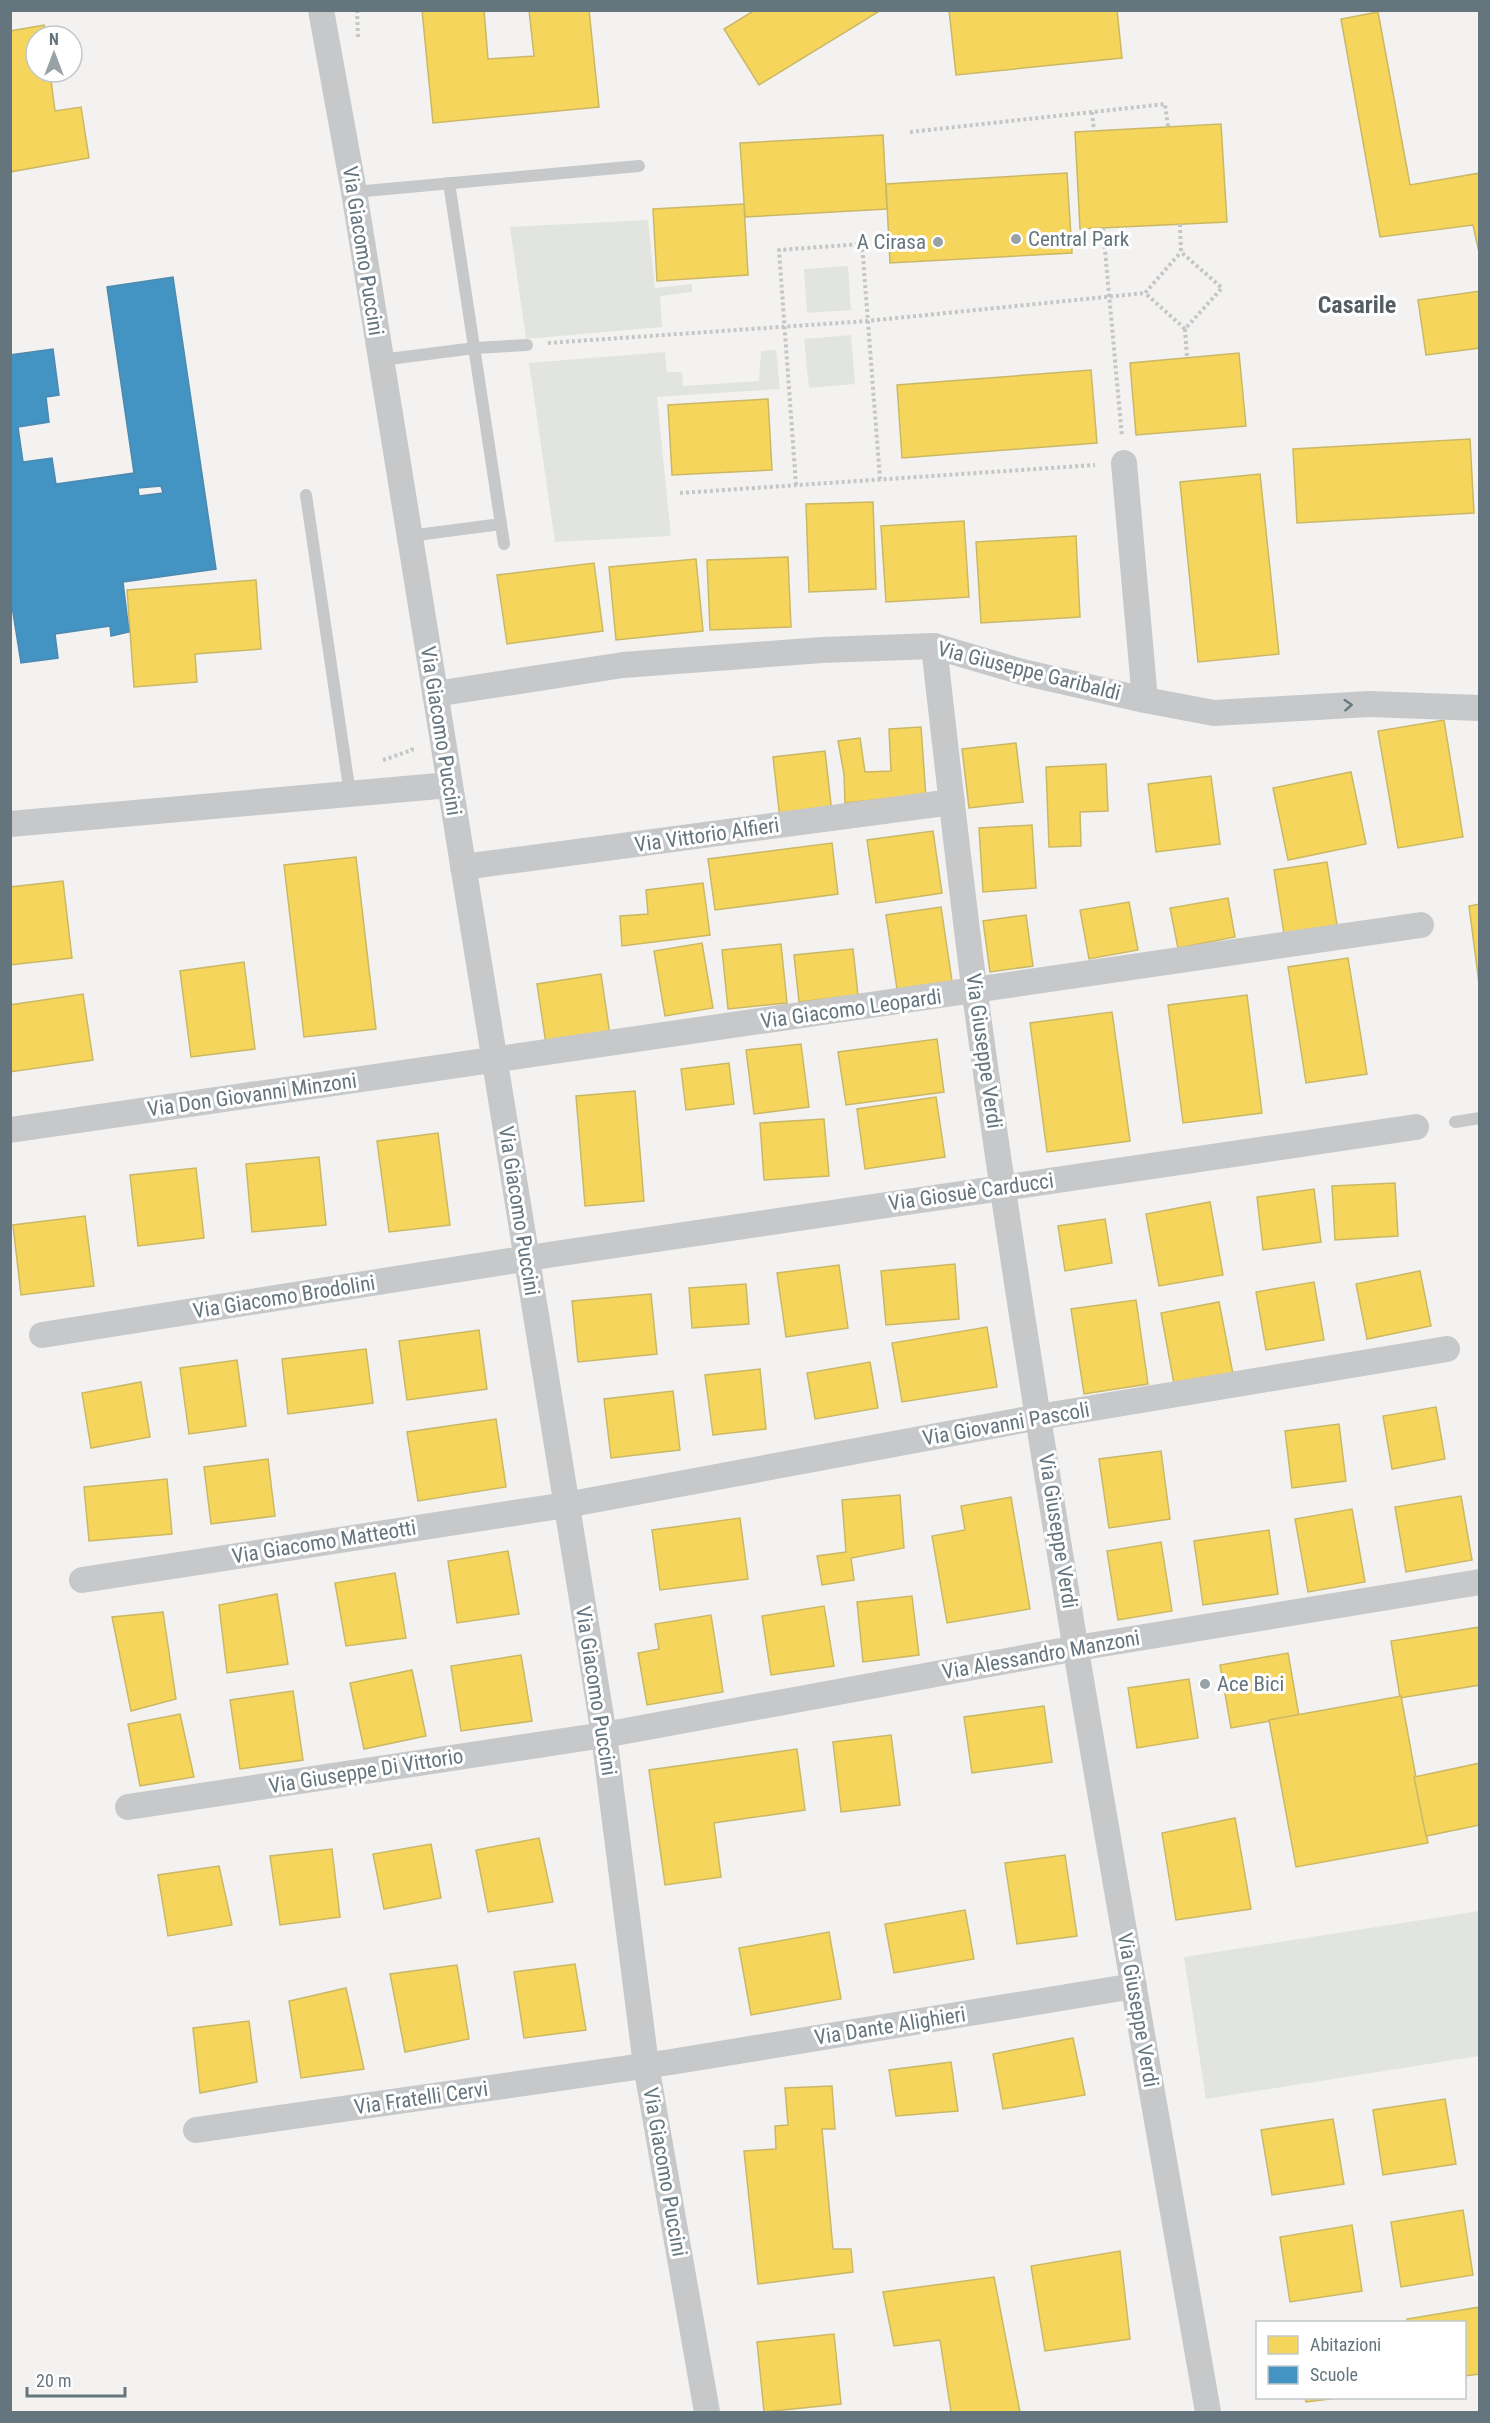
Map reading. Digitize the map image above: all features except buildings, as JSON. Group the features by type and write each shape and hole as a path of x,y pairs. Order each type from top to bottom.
{"street":[{"name":"Via Giacomo Puccini","path":"321,10 354,192 604,1735 646,2065 707,2412"},
{"path":"1124,463 1145,700"},
{"name":"Via Giuseppe Garibaldi","path":"435,694 623,665 822,650 934,646 1022,672 1214,713 1369,704 1479,708"},
{"name":"Via Giuseppe Verdi","path":"934,646 975,991 1003,1187 1077,1648 1208,2412"},
{"path":"10,824 450,785"},
{"name":"Via Vittorio Alfieri","path":"463,867 952,802"},
{"name":"Via Giacomo Leopardi","path":"494,1060 1421,926"},
{"name":"Via Don Giovanni Minzoni","path":"10,1130 494,1060"},
{"name":"Via Giosuè Carducci","path":"527,1259 1416,1127"},
{"name":"Via Giacomo Brodolini","path":"42,1335 527,1259"},
{"name":"Via Giovanni Pascoli","path":"566,1504 1039,1417 1447,1349"},
{"name":"Via Giacomo Matteotti","path":"82,1580 566,1504"},
{"name":"Via Alessandro Manzoni","path":"604,1735 1077,1648 1479,1582"},
{"name":"Via Giuseppe Di Vittorio","path":"128,1807 604,1735"},
{"name":"Via Dante Alighieri","path":"646,2065 1134,1986"},
{"name":"Via Fratelli Cervi","path":"196,2130 646,2065"}],"lane":[{"path":"354,192 639,166"},
{"path":"449,183 504,544"},
{"path":"381,360 475,348 527,345"},
{"path":"306,495 359,793"},
{"path":"409,536 501,524"},
{"path":"1455,1122 1479,1118"}],"path":[{"path":"910,132 1166,104 1168,127"},
{"path":"1092,111 1094,131"},
{"path":"1145,293 1181,252 1180,224"},
{"path":"680,493 1124,463 1103,228"},
{"path":"796,485 779,250 862,244 880,479"},
{"path":"1181,252 1222,288 1185,329"},
{"path":"527,345 784,328 1145,293 1185,329 1187,358"},
{"path":"359,793 378,762 412,750 410,738"}],"shaded area":[{"path":"648,220 655,288 692,284 692,292 660,296 662,327 526,339 510,227"},
{"path":"848,266 851,310 807,313 804,269"},
{"path":"851,335 855,384 809,388 804,339"},
{"path":"776,350 780,389 657,397 671,536 555,542 529,363 665,352 667,372 682,372 683,386 759,381 761,351"},
{"path":"1479,1911 1479,2056 1206,2099 1184,1957"}],"place":[{"name":"Central Park","path":"1016,239"},
{"name":"A Cirasa","path":"938,242"},
{"name":"Ace Bici","path":"1205,1684"}],"district":[{"name":"Casarile","path":"1357,305"}]}
